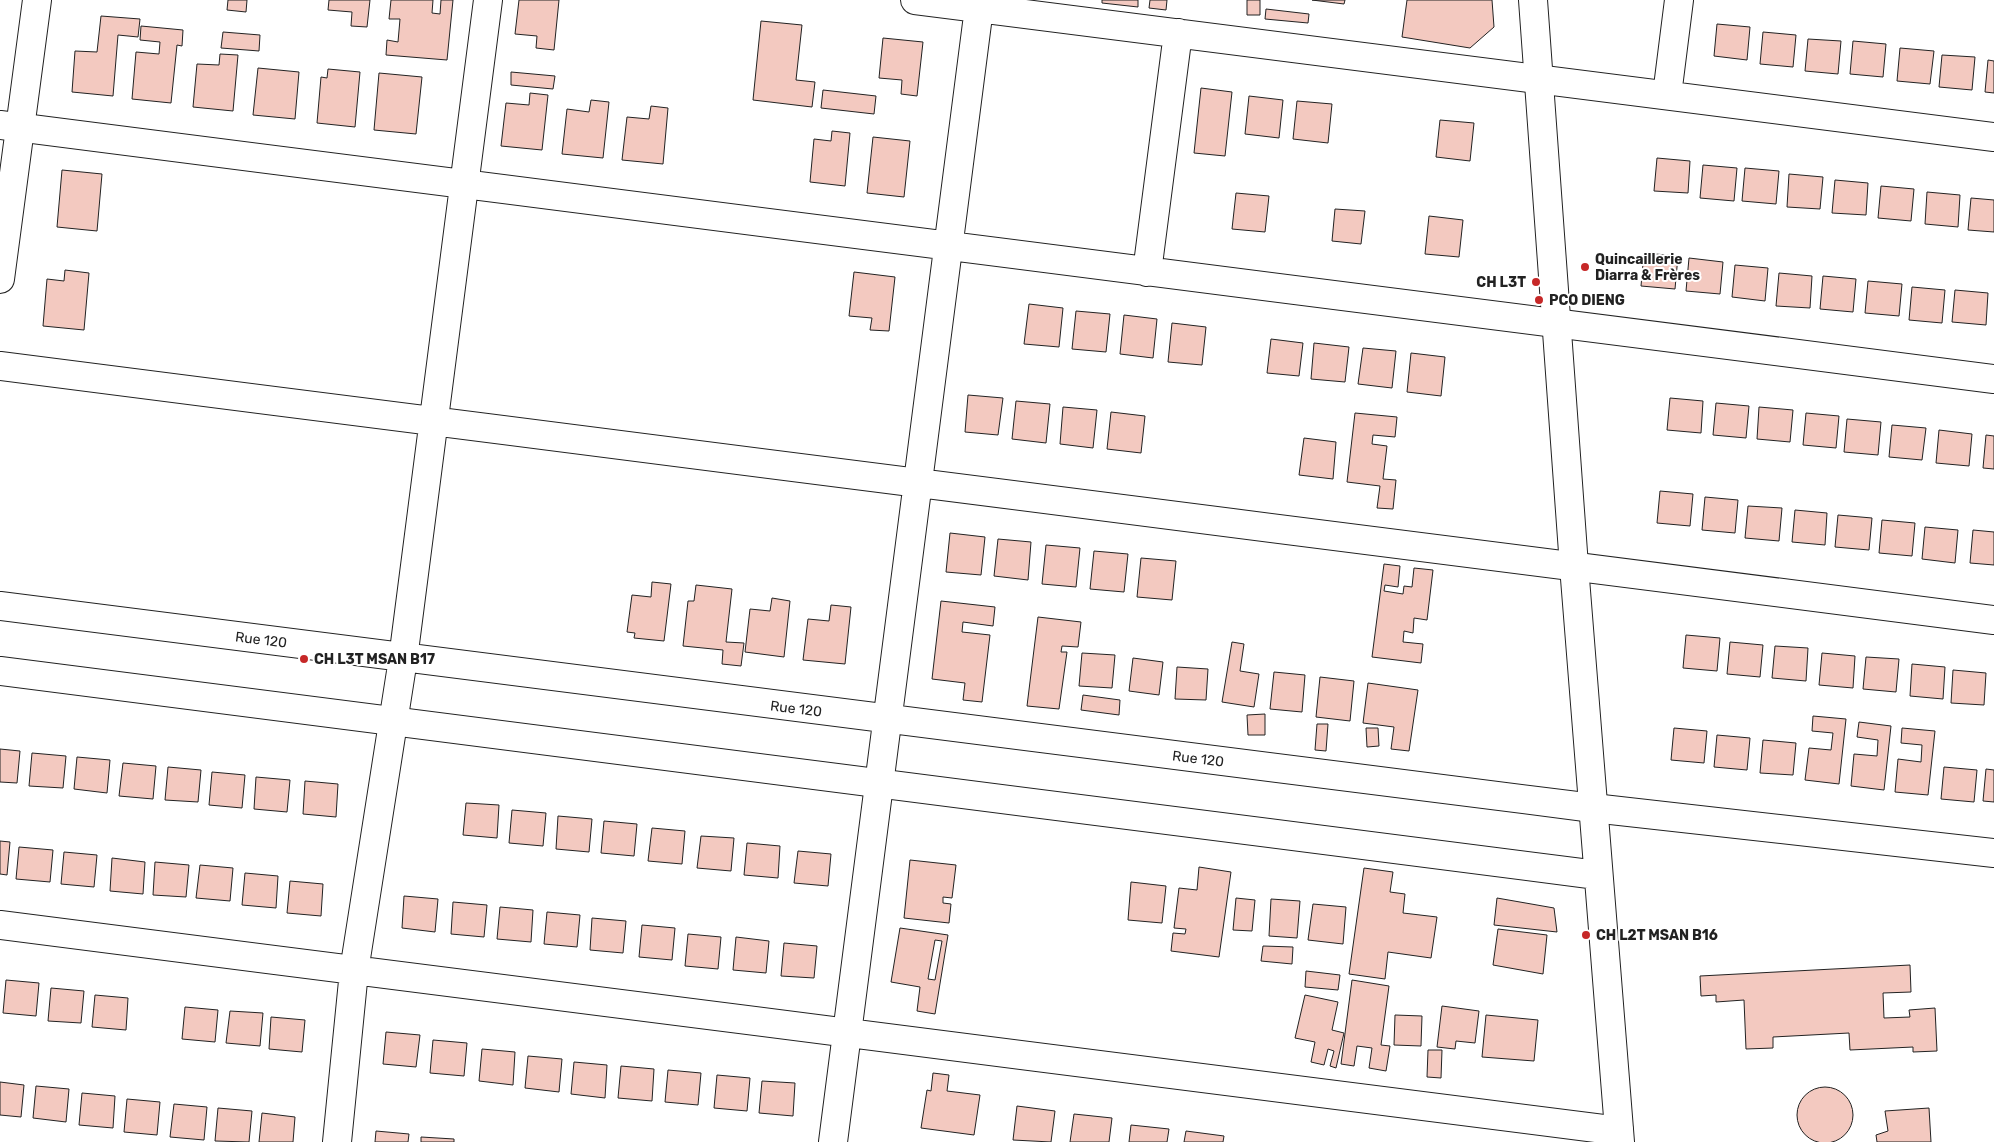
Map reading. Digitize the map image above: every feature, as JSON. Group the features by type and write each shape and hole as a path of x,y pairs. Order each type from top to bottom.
{"street":[{"path":"0,279 10,126 37,0"},
{"path":"337,1142 354,971 403,659 432,422 488,0"},
{"path":"915,0 980,4 1178,33 1994,137"},
{"path":"0,925 847,1034 1620,1137 1597,875 1533,0"},
{"path":"1667,95 1679,0"},
{"path":"833,1142 980,4"},
{"path":"1147,272 1178,33"},
{"path":"10,126 1994,379"},
{"path":"0,366 1994,620"},
{"name":"Rue 120","path":"0,606 403,659 1593,808 1994,853"},
{"path":"0,671 1597,875"}],"building":[{"path":"228,0 247,0 246,12 227,10"},
{"path":"329,0 370,0 367,27 351,26 352,12 328,10"},
{"path":"391,0 433,0 432,13 440,14 441,0 453,0 447,60 386,55 387,40 398,42 400,19 389,19"},
{"path":"519,0 559,0 554,50 536,48 537,36 515,34"},
{"path":"1102,0 1138,0 1138,7 1102,3"},
{"path":"1150,0 1167,0 1166,10 1149,8"},
{"path":"1247,0 1260,0 1260,15 1247,15"},
{"path":"1312,0 1345,0 1344,4"},
{"path":"1407,0 1492,0 1494,27 1470,48 1402,37"},
{"path":"1266,9 1309,14 1308,23 1265,19"},
{"path":"101,16 140,19 138,37 118,35 113,96 72,92 75,51 97,52"},
{"path":"761,21 802,25 796,80 815,82 812,107 753,100"},
{"path":"1717,24 1750,27 1747,60 1714,56"},
{"path":"141,26 183,30 182,46 177,45 171,103 132,99 136,52 159,54 160,42 140,40"},
{"path":"223,32 260,35 259,51 221,48"},
{"path":"1763,32 1796,35 1793,67 1760,64"},
{"path":"883,38 923,42 917,96 901,94 902,80 879,78"},
{"path":"1808,39 1841,41 1838,74 1805,71"},
{"path":"1853,41 1886,44 1883,77 1850,74"},
{"path":"1900,48 1934,51 1930,84 1897,81"},
{"path":"220,54 238,55 233,111 193,107 197,64 219,65"},
{"path":"1942,55 1975,57 1972,90 1939,87"},
{"path":"1988,60 1994,61 1994,93 1985,92"},
{"path":"258,68 299,72 295,119 253,115"},
{"path":"328,69 360,72 355,127 317,123 321,77 327,78"},
{"path":"511,72 555,76 553,89 511,85"},
{"path":"379,73 422,77 416,134 374,130"},
{"path":"1201,88 1232,92 1225,156 1194,153"},
{"path":"823,90 876,96 874,114 821,108"},
{"path":"530,93 548,95 542,150 501,146 506,103 529,105"},
{"path":"1249,96 1283,100 1279,138 1245,134"},
{"path":"591,100 609,102 603,158 562,154 567,109 589,112"},
{"path":"1297,101 1332,104 1328,143 1293,139"},
{"path":"651,106 668,108 663,164 622,160 627,117 649,119"},
{"path":"1440,120 1474,123 1470,161 1436,157"},
{"path":"832,131 850,133 845,186 810,182 814,139 831,141"},
{"path":"873,137 910,141 904,197 867,193"},
{"path":"1657,158 1690,161 1688,193 1654,191"},
{"path":"1703,165 1737,168 1734,201 1700,198"},
{"path":"1745,168 1779,171 1776,204 1742,201"},
{"path":"62,170 102,174 97,231 57,227"},
{"path":"1789,174 1823,177 1820,209 1787,207"},
{"path":"1835,180 1868,183 1866,215 1832,213"},
{"path":"1881,186 1914,189 1911,221 1878,218"},
{"path":"1927,192 1960,195 1958,227 1925,224"},
{"path":"1236,193 1269,196 1265,232 1232,229"},
{"path":"1971,198 1994,200 1994,232 1968,230"},
{"path":"1335,209 1365,211 1361,244 1332,241"},
{"path":"1429,216 1463,220 1459,257 1425,254"},
{"path":"1644,253 1678,256 1675,289 1641,286"},
{"path":"1689,258 1723,262 1720,294 1686,291"},
{"path":"1735,265 1768,268 1765,301 1732,297"},
{"path":"65,270 89,273 84,330 43,326 47,279 64,281"},
{"path":"854,272 895,277 889,331 870,330 872,318 849,316"},
{"path":"1779,273 1812,276 1810,308 1776,306"},
{"path":"1823,276 1856,279 1853,312 1820,309"},
{"path":"1868,281 1902,284 1899,316 1865,313"},
{"path":"1912,287 1945,290 1942,323 1909,320"},
{"path":"1955,290 1988,293 1986,325 1952,322"},
{"path":"1029,304 1063,308 1059,347 1024,344"},
{"path":"1076,311 1110,314 1106,352 1072,349"},
{"path":"1124,315 1157,319 1153,358 1120,354"},
{"path":"1172,323 1206,327 1202,365 1168,362"},
{"path":"1271,339 1303,343 1299,376 1267,373"},
{"path":"1314,343 1349,347 1345,382 1311,379"},
{"path":"1363,348 1396,351 1392,388 1358,384"},
{"path":"1411,353 1445,357 1441,396 1407,392"},
{"path":"968,395 1003,398 998,435 965,432"},
{"path":"1670,398 1703,401 1701,433 1667,430"},
{"path":"1016,401 1050,404 1046,443 1012,439"},
{"path":"1716,403 1749,406 1746,438 1713,435"},
{"path":"1063,407 1097,410 1093,448 1060,444"},
{"path":"1759,407 1793,410 1790,442 1757,439"},
{"path":"1111,412 1145,416 1141,453 1107,449"},
{"path":"1355,413 1397,417 1395,437 1373,435 1372,444 1387,446 1383,479 1396,480 1393,509 1377,508 1380,486 1347,482"},
{"path":"1806,413 1839,416 1836,448 1803,445"},
{"path":"1847,419 1881,422 1878,455 1844,452"},
{"path":"1892,425 1926,428 1922,460 1889,457"},
{"path":"1939,430 1972,434 1969,466 1936,463"},
{"path":"1986,435 1994,436 1994,469 1983,468"},
{"path":"1304,438 1336,442 1333,479 1299,475"},
{"path":"1660,491 1693,494 1690,526 1657,523"},
{"path":"1705,497 1738,500 1735,533 1702,530"},
{"path":"1748,506 1782,508 1779,541 1745,538"},
{"path":"1795,510 1827,513 1825,545 1792,542"},
{"path":"1838,515 1872,518 1869,550 1835,547"},
{"path":"1882,520 1915,523 1912,556 1879,553"},
{"path":"1925,527 1958,530 1955,563 1922,559"},
{"path":"1973,530 1994,532 1994,565 1970,563"},
{"path":"950,533 985,537 981,575 946,572"},
{"path":"998,539 1031,542 1028,580 994,576"},
{"path":"1046,545 1080,548 1076,587 1042,584"},
{"path":"1094,551 1128,554 1124,592 1090,589"},
{"path":"1141,558 1176,561 1172,600 1137,597"},
{"path":"1384,564 1400,566 1398,587 1385,585 1384,591 1403,594 1404,586 1412,587 1414,568 1433,570 1427,620 1414,618 1413,633 1404,631 1403,642 1423,644 1421,663 1372,657"},
{"path":"652,582 671,584 664,641 634,638 635,633 627,632 632,595 651,597"},
{"path":"696,585 732,589 726,642 744,643 741,666 722,664 723,650 683,646 688,601 694,601"},
{"path":"772,598 790,601 784,657 745,652 750,609 770,611"},
{"path":"941,601 995,607 993,626 963,622 962,632 990,635 982,702 963,700 965,683 932,679"},
{"path":"831,605 851,607 845,664 803,660 808,619 829,621"},
{"path":"1038,617 1081,622 1078,647 1062,646 1061,652 1067,652 1059,709 1027,706"},
{"path":"1686,635 1720,638 1717,671 1683,668"},
{"path":"1232,642 1244,644 1240,671 1259,674 1254,707 1222,702"},
{"path":"1730,642 1763,645 1760,677 1727,674"},
{"path":"1775,646 1808,648 1806,681 1772,678"},
{"path":"1082,653 1115,655 1112,688 1079,686"},
{"path":"1822,653 1855,656 1853,688 1819,685"},
{"path":"1866,657 1899,659 1896,692 1863,689"},
{"path":"1133,658 1163,662 1159,695 1129,691"},
{"path":"1912,664 1945,667 1943,699 1910,696"},
{"path":"1177,667 1208,669 1206,700 1175,699"},
{"path":"1953,670 1986,673 1984,705 1951,703"},
{"path":"1274,672 1305,675 1302,712 1270,709"},
{"path":"1320,677 1354,681 1350,721 1316,717"},
{"path":"1368,683 1418,690 1409,751 1391,749 1394,727 1363,723"},
{"path":"1083,695 1120,700 1119,715 1081,710"},
{"path":"1265,714 1265,735 1248,735 1247,715"},
{"path":"1813,716 1846,719 1839,784 1805,780 1809,748 1831,750 1833,733 1812,731"},
{"path":"1859,722 1891,726 1884,790 1851,786 1854,754 1877,756 1878,740 1857,737"},
{"path":"1317,724 1328,724 1326,751 1315,750"},
{"path":"1366,728 1378,728 1379,746 1367,747"},
{"path":"1674,728 1707,731 1704,763 1671,760"},
{"path":"1902,728 1935,731 1928,795 1895,792 1898,759 1921,762 1922,745 1901,743"},
{"path":"1717,735 1750,738 1747,770 1714,767"},
{"path":"1763,740 1796,743 1793,775 1760,773"},
{"path":"0,749 20,751 17,783 0,782"},
{"path":"32,753 66,756 63,788 29,786"},
{"path":"77,757 110,760 107,793 74,789"},
{"path":"123,763 156,766 153,799 119,796"},
{"path":"168,767 201,770 198,802 165,800"},
{"path":"1944,767 1977,770 1974,802 1941,799"},
{"path":"1986,769 1994,770 1994,802 1983,801"},
{"path":"212,772 245,775 242,808 209,805"},
{"path":"256,777 290,780 287,812 254,809"},
{"path":"305,781 338,784 336,817 303,814"},
{"path":"466,803 499,805 497,838 463,835"},
{"path":"512,810 546,813 543,846 509,843"},
{"path":"558,816 592,819 589,852 556,849"},
{"path":"604,821 637,824 634,856 601,853"},
{"path":"652,828 685,831 682,864 648,861"},
{"path":"701,836 734,838 731,871 697,868"},
{"path":"0,841 10,842 7,875 0,874"},
{"path":"747,843 780,846 778,878 744,875"},
{"path":"19,847 53,850 50,882 16,879"},
{"path":"798,851 831,854 828,886 794,883"},
{"path":"64,852 97,855 94,887 61,884"},
{"path":"112,858 145,862 143,894 110,891"},
{"path":"910,860 956,865 952,898 943,897 943,903 951,904 949,923 904,918"},
{"path":"155,862 189,865 186,897 153,895"},
{"path":"200,865 233,868 230,901 196,898"},
{"path":"1199,867 1231,872 1219,957 1171,951 1173,933 1185,934 1186,929 1174,928 1179,888 1197,890"},
{"path":"1364,868 1393,872 1390,892 1405,894 1403,913 1437,917 1431,958 1388,952 1385,979 1349,974"},
{"path":"245,873 278,876 276,908 242,905"},
{"path":"290,881 323,884 321,916 287,913"},
{"path":"1131,882 1166,886 1162,923 1128,920"},
{"path":"404,896 438,899 435,932 402,928"},
{"path":"1236,898 1255,900 1252,931 1233,930"},
{"path":"1497,898 1554,908 1557,932 1494,925"},
{"path":"1271,899 1300,901 1297,938 1269,936"},
{"path":"453,902 487,905 484,937 451,934"},
{"path":"1313,904 1346,907 1343,944 1308,940"},
{"path":"500,907 533,910 531,942 497,939"},
{"path":"547,912 580,915 577,947 544,944"},
{"path":"592,918 626,921 623,953 590,950"},
{"path":"642,925 675,928 672,960 639,957"},
{"path":"900,928 948,935 935,1014 917,1011 920,987 891,982","holes":["935,940 942,941 935,980 928,979"]},
{"path":"1498,929 1547,935 1543,974 1493,965"},
{"path":"688,934 721,937 718,969 685,966"},
{"path":"736,937 769,941 766,973 733,970"},
{"path":"784,943 817,946 814,978 781,976"},
{"path":"1263,946 1293,947 1292,964 1261,961"},
{"path":"1910,965 1911,992 1883,993 1884,1018 1910,1017 1909,1010 1935,1008 1937,1051 1913,1052 1913,1047 1850,1050 1849,1033 1773,1037 1773,1048 1746,1049 1744,1000 1716,1002 1716,995 1701,996 1700,976"},
{"path":"1306,971 1340,975 1338,990 1305,987"},
{"path":"6,980 39,983 36,1016 3,1013"},
{"path":"1352,980 1389,986 1381,1045 1390,1046 1386,1071 1369,1068 1372,1048 1357,1046 1354,1066 1341,1064"},
{"path":"51,988 84,991 81,1023 48,1021"},
{"path":"95,995 128,998 126,1030 92,1027"},
{"path":"1305,995 1338,1002 1332,1030 1344,1033 1336,1068 1330,1066 1334,1051 1328,1049 1324,1065 1311,1062 1315,1042 1295,1038"},
{"path":"1442,1006 1479,1011 1475,1043 1456,1041 1455,1049 1437,1047"},
{"path":"185,1007 218,1010 215,1042 182,1039"},
{"path":"230,1011 263,1013 260,1046 226,1043"},
{"path":"1395,1015 1422,1016 1421,1046 1394,1045"},
{"path":"1486,1015 1538,1020 1534,1061 1482,1057"},
{"path":"271,1017 305,1020 302,1052 269,1049"},
{"path":"386,1032 420,1035 416,1067 383,1064"},
{"path":"433,1040 467,1043 464,1076 430,1073"},
{"path":"482,1049 515,1052 513,1085 479,1081"},
{"path":"1428,1050 1442,1050 1441,1078 1427,1077"},
{"path":"528,1056 562,1059 559,1092 525,1088"},
{"path":"574,1062 607,1065 605,1098 571,1094"},
{"path":"621,1066 654,1069 652,1101 618,1098"},
{"path":"668,1070 701,1073 698,1105 665,1102"},
{"path":"933,1073 949,1075 947,1091 980,1095 974,1135 921,1128 927,1090 931,1091"},
{"path":"717,1075 750,1078 747,1111 714,1108"},
{"path":"762,1081 795,1083 793,1116 759,1113"},
{"path":"0,1082 24,1085 21,1117 0,1115"},
{"path":"36,1086 69,1089 66,1122 33,1118"},
{"path":"1820,1087 1830,1087 1845,1095 1851,1104 1853,1115 1851,1126 1845,1135 1830,1143 1820,1143 1809,1138 1802,1131 1797,1120 1797,1110 1802,1099 1809,1092"},
{"path":"82,1093 115,1096 113,1128 79,1125"},
{"path":"127,1099 160,1102 157,1135 124,1132"},
{"path":"174,1104 207,1107 204,1140 170,1137"},
{"path":"1017,1106 1055,1111 1051,1142 1013,1140"},
{"path":"218,1108 252,1111 249,1142 215,1141"},
{"path":"1929,1108 1931,1142 1877,1142 1876,1135 1888,1131 1885,1111"},
{"path":"262,1113 295,1117 293,1142 259,1142"},
{"path":"1074,1114 1112,1118 1109,1142 1070,1142"},
{"path":"1131,1125 1169,1129 1167,1142 1129,1142"},
{"path":"376,1131 409,1134 408,1142 375,1142"},
{"path":"1186,1131 1224,1136 1223,1142 1184,1142"},
{"path":"421,1137 454,1139 454,1142 421,1142"}],"place":[{"name":"Quincaillerie Diarra & Frères","path":"1585,267"},
{"name":"CH L3T","path":"1536,282"},
{"name":"PCO DIENG","path":"1539,300"},
{"name":"CH L3T MSAN B17","path":"304,659"},
{"name":"CH L2T MSAN B16","path":"1586,935"}]}
